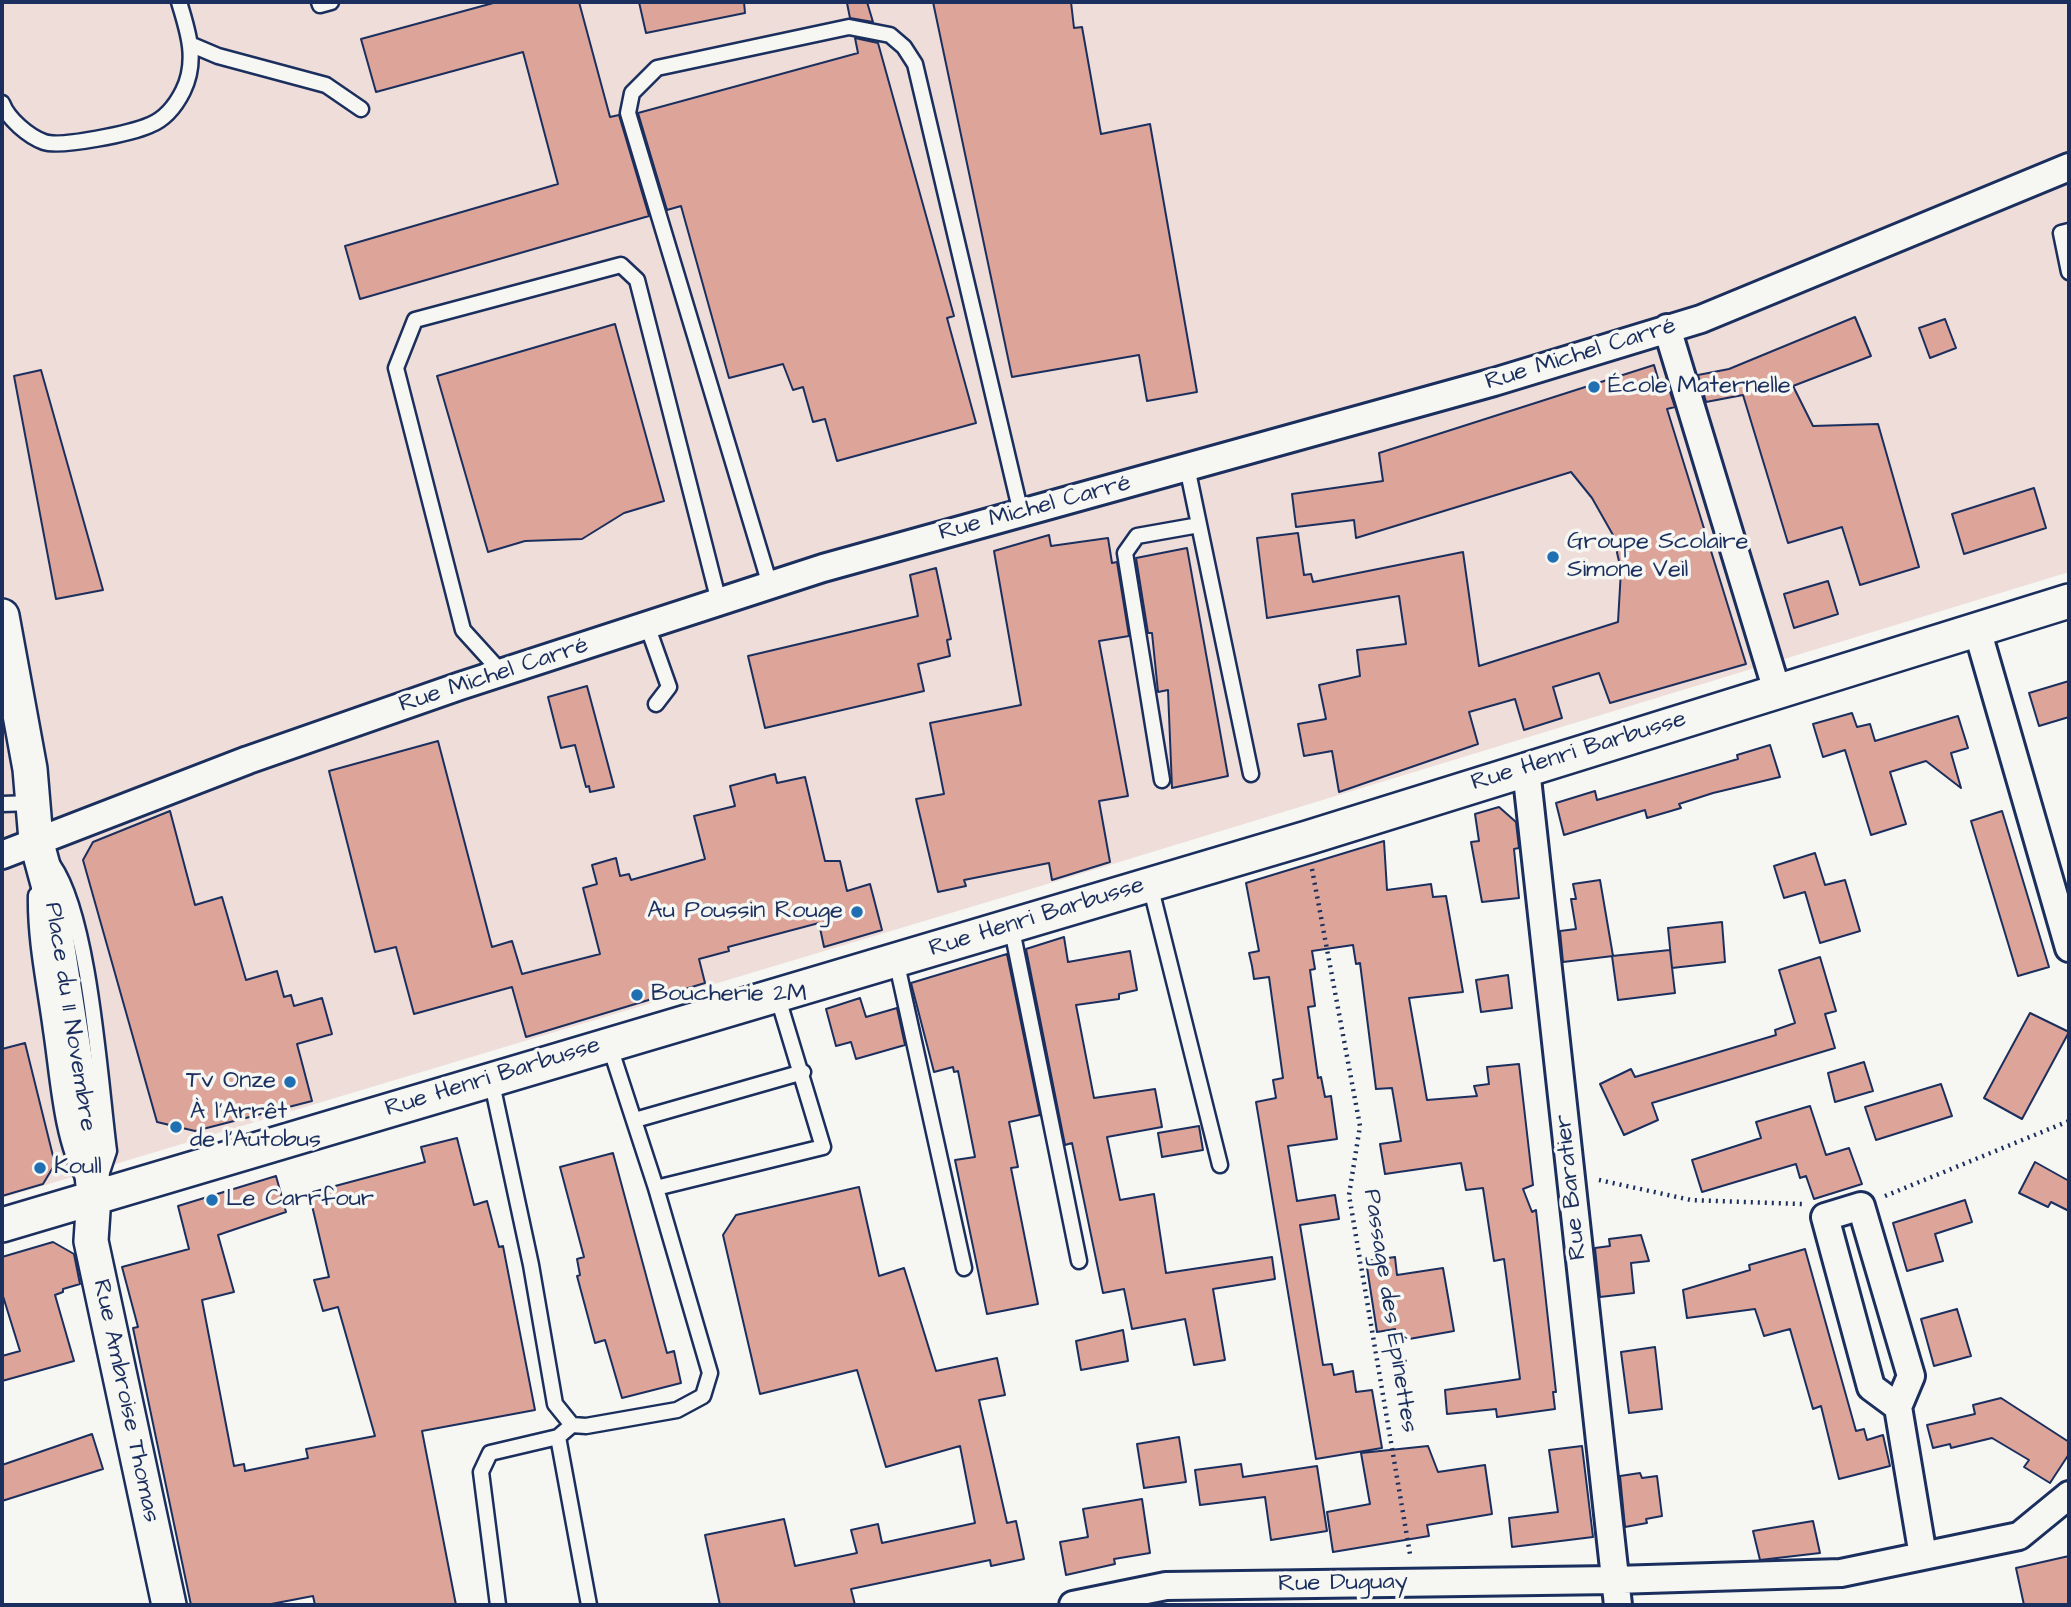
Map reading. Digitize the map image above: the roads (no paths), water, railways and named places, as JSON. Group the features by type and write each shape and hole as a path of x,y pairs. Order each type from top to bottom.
{"street":[{"name":"Rue Michel Carré","path":"2,855 248,760 770,585 1494,382 1714,313 2069,167"},
{"path":"1667,328 1777,691"},
{"name":"Rue Henri Barbusse","path":"2,1225 1307,838 2069,601"},
{"path":"2,617 17,803 45,837"},
{"path":"1977,629 2069,948"},
{"name":"Rue Baratier","path":"1526,769 1617,1593"},
{"name":"Place du 11 Novembre","path":"45,837 48,884 90,1153 94,1196"},
{"name":"Rue Ambroise Thomas","path":"94,1196 90,1241 169,1605"},
{"path":"1898,1407 1871,1387 1825,1217 1861,1206 1911,1376 1898,1407 1923,1556"},
{"name":"Rue Duguay","path":"1073,1605 1151,1597 1166,1586 1415,1583 1617,1593 1841,1573 2019,1536 2069,1495"}],"lane":[{"path":"2,103 5,112 25,131 45,142 67,145 150,125 169,113 184,90 192,45 179,2"},
{"path":"319,2 320,5 331,2"},
{"path":"770,585 628,113 632,93 657,68 849,27 890,36 905,47 915,64 1021,513"},
{"path":"192,45 218,56 326,85 361,109"},
{"path":"2069,232 2061,233 2069,272"},
{"path":"502,673 463,630 396,368 415,320 621,265 637,280 719,602"},
{"path":"1187,467 1251,774"},
{"path":"1162,780 1125,553 1137,536 1199,525"},
{"path":"648,625 670,687 656,704"},
{"path":"1150,884 1220,1165"},
{"path":"1011,925 1079,1261"},
{"path":"896,960 964,1268"},
{"path":"656,1188 823,1147 803,1072 777,994"},
{"path":"498,1605 481,1472 490,1454 558,1437 572,1425 586,1426 677,1410 703,1396 710,1373 656,1188 609,1043"},
{"path":"635,1120 803,1072"},
{"path":"491,1078 531,1265 555,1404 572,1425"},
{"path":"558,1437 589,1605"}],"place":[{"name":"École Maternelle","path":"1594,387"},
{"name":"Groupe Scolaire Simone Veil","path":"1553,557"},
{"name":"Au Poussin Rouge","path":"857,912"},
{"name":"Boucherie 2M","path":"637,995"},
{"name":"Tv Onze","path":"290,1082"},
{"name":"À l'Arrêt de l'Autobus","path":"176,1127"},
{"name":"Koull","path":"40,1168"},
{"name":"Le Carrfour","path":"212,1200"}]}
